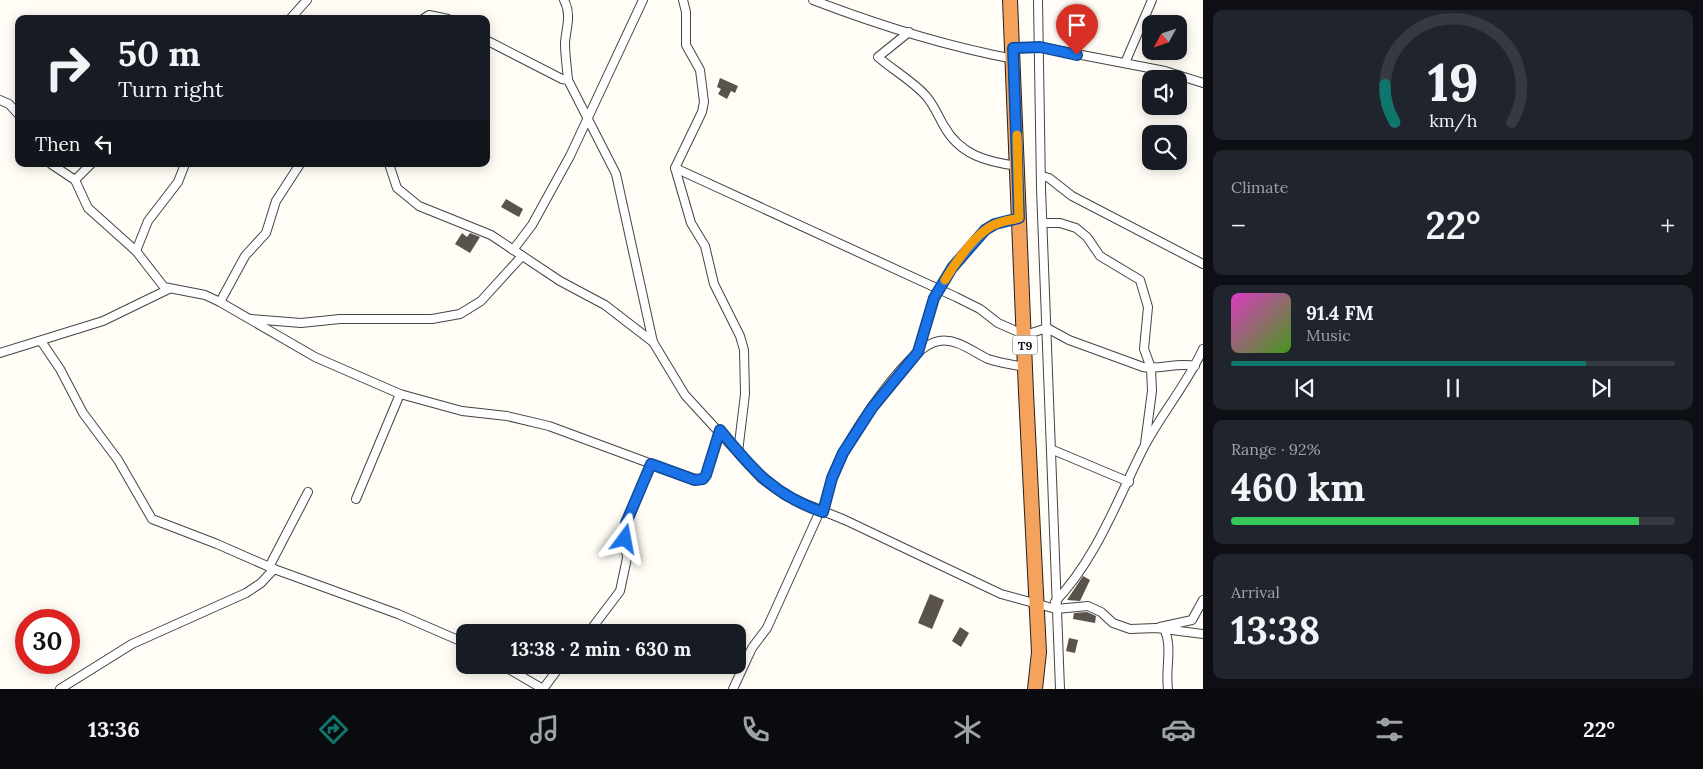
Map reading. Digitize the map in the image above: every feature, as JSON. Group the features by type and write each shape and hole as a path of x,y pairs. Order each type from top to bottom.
{"highway":[{"name":"T9","path":"1010,0 1014,54 1019,218 1039,652 1035,689"}],"street":[{"path":"294,15 307,0"},
{"path":"564,0 567,6 568,25 565,41 568,80 616,174 653,342 685,395 775,490 845,520 1001,594 1056,605 1088,606 1120,626 1130,629 1160,628 1203,634"},
{"path":"513,250 532,226 570,156 643,0"},
{"path":"683,0 686,12 686,45 700,70 704,102 702,112 676,168 691,222 705,246 714,284 740,336 744,350 745,394 738,452"},
{"path":"813,0 962,49 1014,54 1040,47 1181,75 1203,83"},
{"path":"1038,0 1043,223 1060,689"},
{"path":"1125,63 1152,0"},
{"path":"909,32 878,57 921,90 956,143 965,151 988,161 1018,166"},
{"path":"490,42 562,79 568,80"},
{"path":"0,100 9,104 15,111"},
{"path":"55,167 74,180 88,208 136,251 160,284 169,289 205,295 315,357 400,394 462,411 507,416 549,426 695,480 703,479 706,475 720,430"},
{"path":"74,180 88,167"},
{"path":"136,251 148,222 178,182 184,167"},
{"path":"220,302 245,256 266,234 276,201 298,167"},
{"path":"390,167 397,188 419,206 491,234 560,281 606,305 653,342"},
{"path":"676,168 940,289 980,309 998,324 1025,335 1047,328 1103,353 1151,368 1199,361"},
{"path":"1042,176 1049,178 1072,196 1203,264"},
{"path":"918,352 929,310 952,268 985,230 995,224 1019,218"},
{"path":"1043,223 1060,222 1076,228 1087,237 1100,256 1140,280 1148,307 1144,349 1151,368 1152,391 1145,446"},
{"path":"250,319 301,323 340,319 432,319 460,314 481,301 522,256"},
{"path":"0,354 103,322 169,289"},
{"path":"733,689 752,648 767,628 821,511 832,478 856,430 890,384 918,352 927,345 950,340 989,359 1026,367"},
{"path":"41,341 60,369 83,412 118,460 152,519 217,544 271,568 398,614 456,639"},
{"path":"1056,605 1100,540 1145,446 1199,361 1203,349"},
{"path":"356,499 400,394"},
{"path":"1052,450 1128,482"},
{"path":"595,624 620,591 627,564 624,530 651,464"},
{"path":"60,689 132,644 246,593 261,583 271,568 308,492"},
{"path":"1160,628 1192,620 1203,600"},
{"path":"1160,628 1168,642 1166,675 1168,689"},
{"path":"517,674 543,689 555,674"}],"building":[{"path":"720,78 738,86 735,93 731,91 727,99 718,94 721,89 717,87"},
{"path":"506,199 523,209 519,217 501,207"},
{"path":"462,233 467,237 470,233 480,237 470,253 455,244"},
{"path":"1083,576 1090,580 1080,601 1067,600"},
{"path":"930,594 944,600 932,629 918,623"},
{"path":"1087,612 1096,616 1095,623 1073,619 1074,613"},
{"path":"960,627 969,633 961,647 952,641"},
{"path":"1069,638 1078,640 1075,653 1066,651"}],"slow traffic":[{"path":"945,280 963,254 985,230 995,224 1019,218 1017,135"}],"route":[{"path":"625,539 624,530 626,523 651,464 695,480 703,479 706,475 720,430 762,479 775,490 823,512 832,478 843,453 856,430 872,408 918,352 929,310 952,268 985,230 995,224 1019,218 1013,48 1040,47 1077,55"}]}
